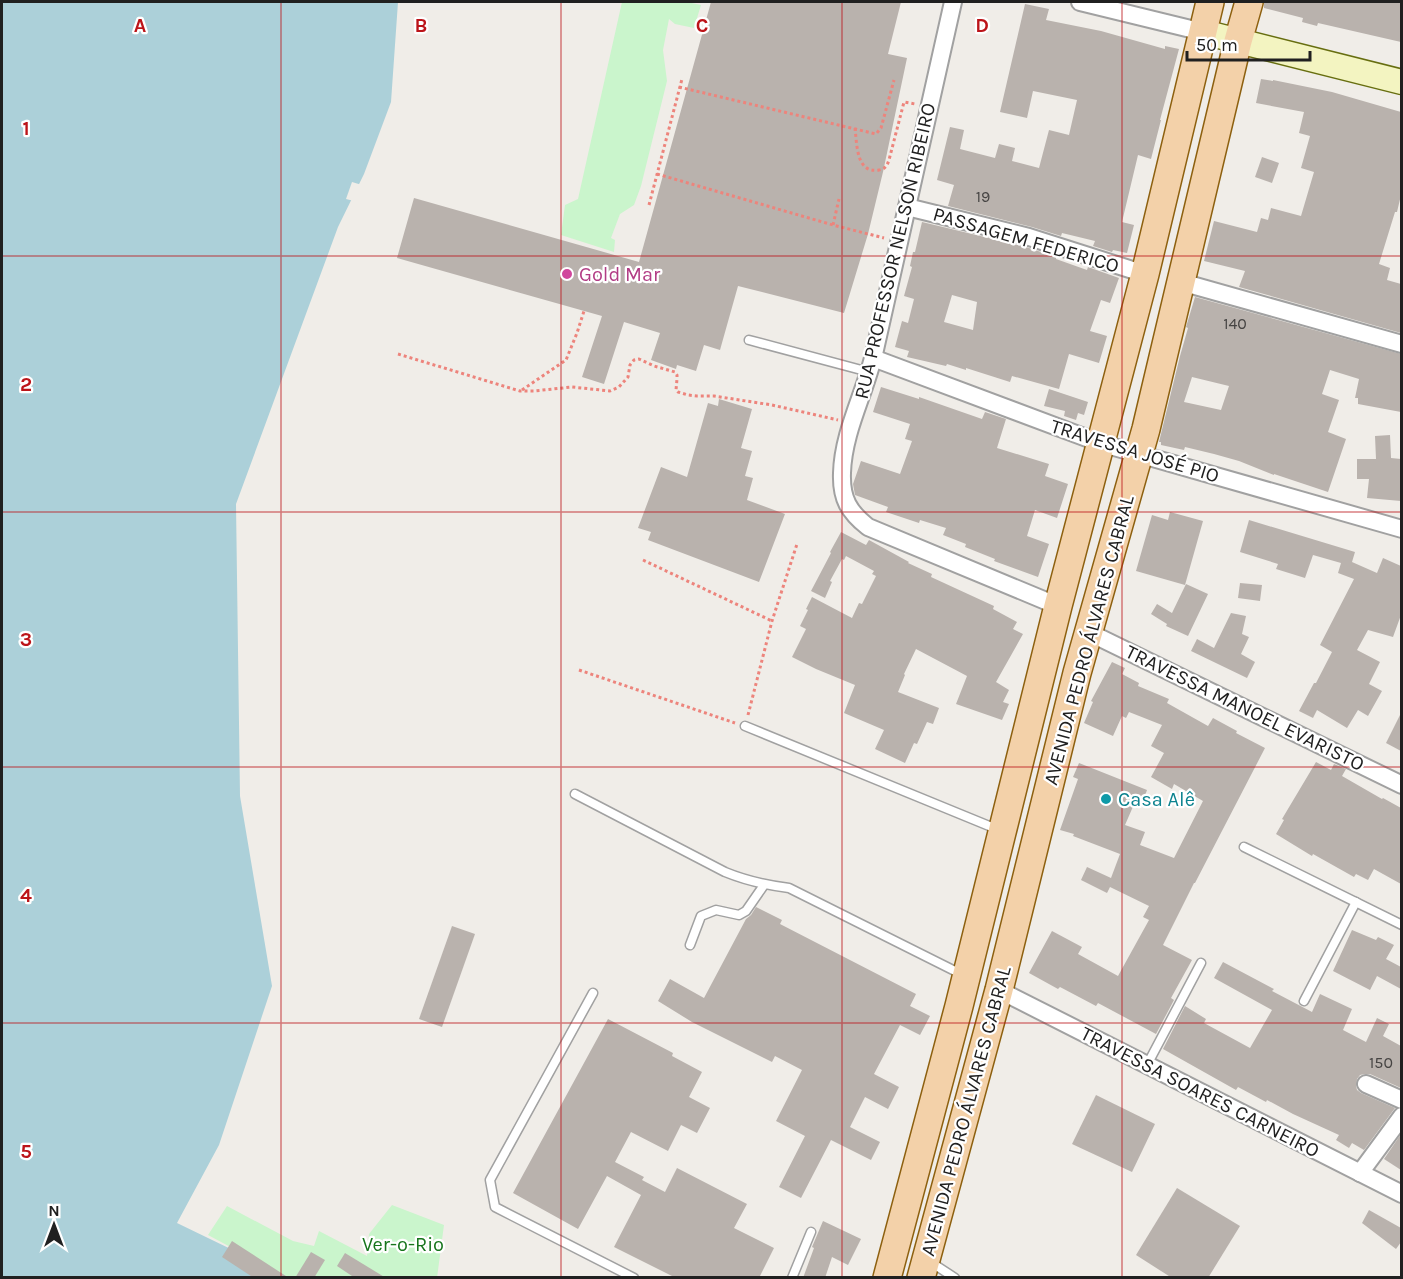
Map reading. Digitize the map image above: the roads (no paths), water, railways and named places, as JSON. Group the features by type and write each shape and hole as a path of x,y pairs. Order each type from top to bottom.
{"main road":[{"name":"AVENIDA PEDRO ÁLVARES CABRAL","path":"887,1278 1144,274 1210,2"},
{"name":"AVENIDA PEDRO ÁLVARES CABRAL","path":"924,1269 999,990 1077,673 1138,454 1249,2"},
{"path":"1058,606 1071,612 1077,620 1074,661 1077,673"}],"street":[{"name":"RUA PROFESSOR NELSON RIBEIRO","path":"953,2 871,365 845,449 842,491 856,518 868,527 1058,606"},
{"path":"1080,2 1401,82"},
{"name":"PASSAGEM FEDERICO","path":"907,207 1029,237 1144,274"},
{"path":"1181,282 1401,344"},
{"name":"TRAVESSA JOSÉ PIO","path":"871,365 1100,443 1401,529"},
{"name":"TRAVESSA MANOEL EVARISTO","path":"1088,632 1401,784"},
{"name":"TRAVESSA SOARES CARNEIRO","path":"999,990 1401,1194"},
{"path":"1366,1084 1401,1100"},
{"path":"1360,1173 1401,1116"}],"lane":[{"path":"749,340 871,365"},
{"path":"745,726 1002,832"},
{"path":"575,794 725,872 746,881 789,888 966,976"},
{"path":"1244,847 1401,925"},
{"path":"690,945 701,916 716,910 739,915 746,911 764,885"},
{"path":"1304,1001 1356,902"},
{"path":"1147,1065 1201,963"},
{"path":"592,993 490,1180 495,1207 634,1278"},
{"path":"792,1278 811,1232"},
{"path":"924,1269 955,1278"}],"water":[{"path":"2,2 398,2 391,102 364,174 338,227 236,504 240,796 272,986 219,1145 177,1223 286,1277 2,1278"}],"place":[{"name":"Gold Mar","path":"567,274"},
{"name":"Casa Alê","path":"1106,799"}],"park label":[{"name":"Ver-o-Rio","path":"403,1244"}]}
